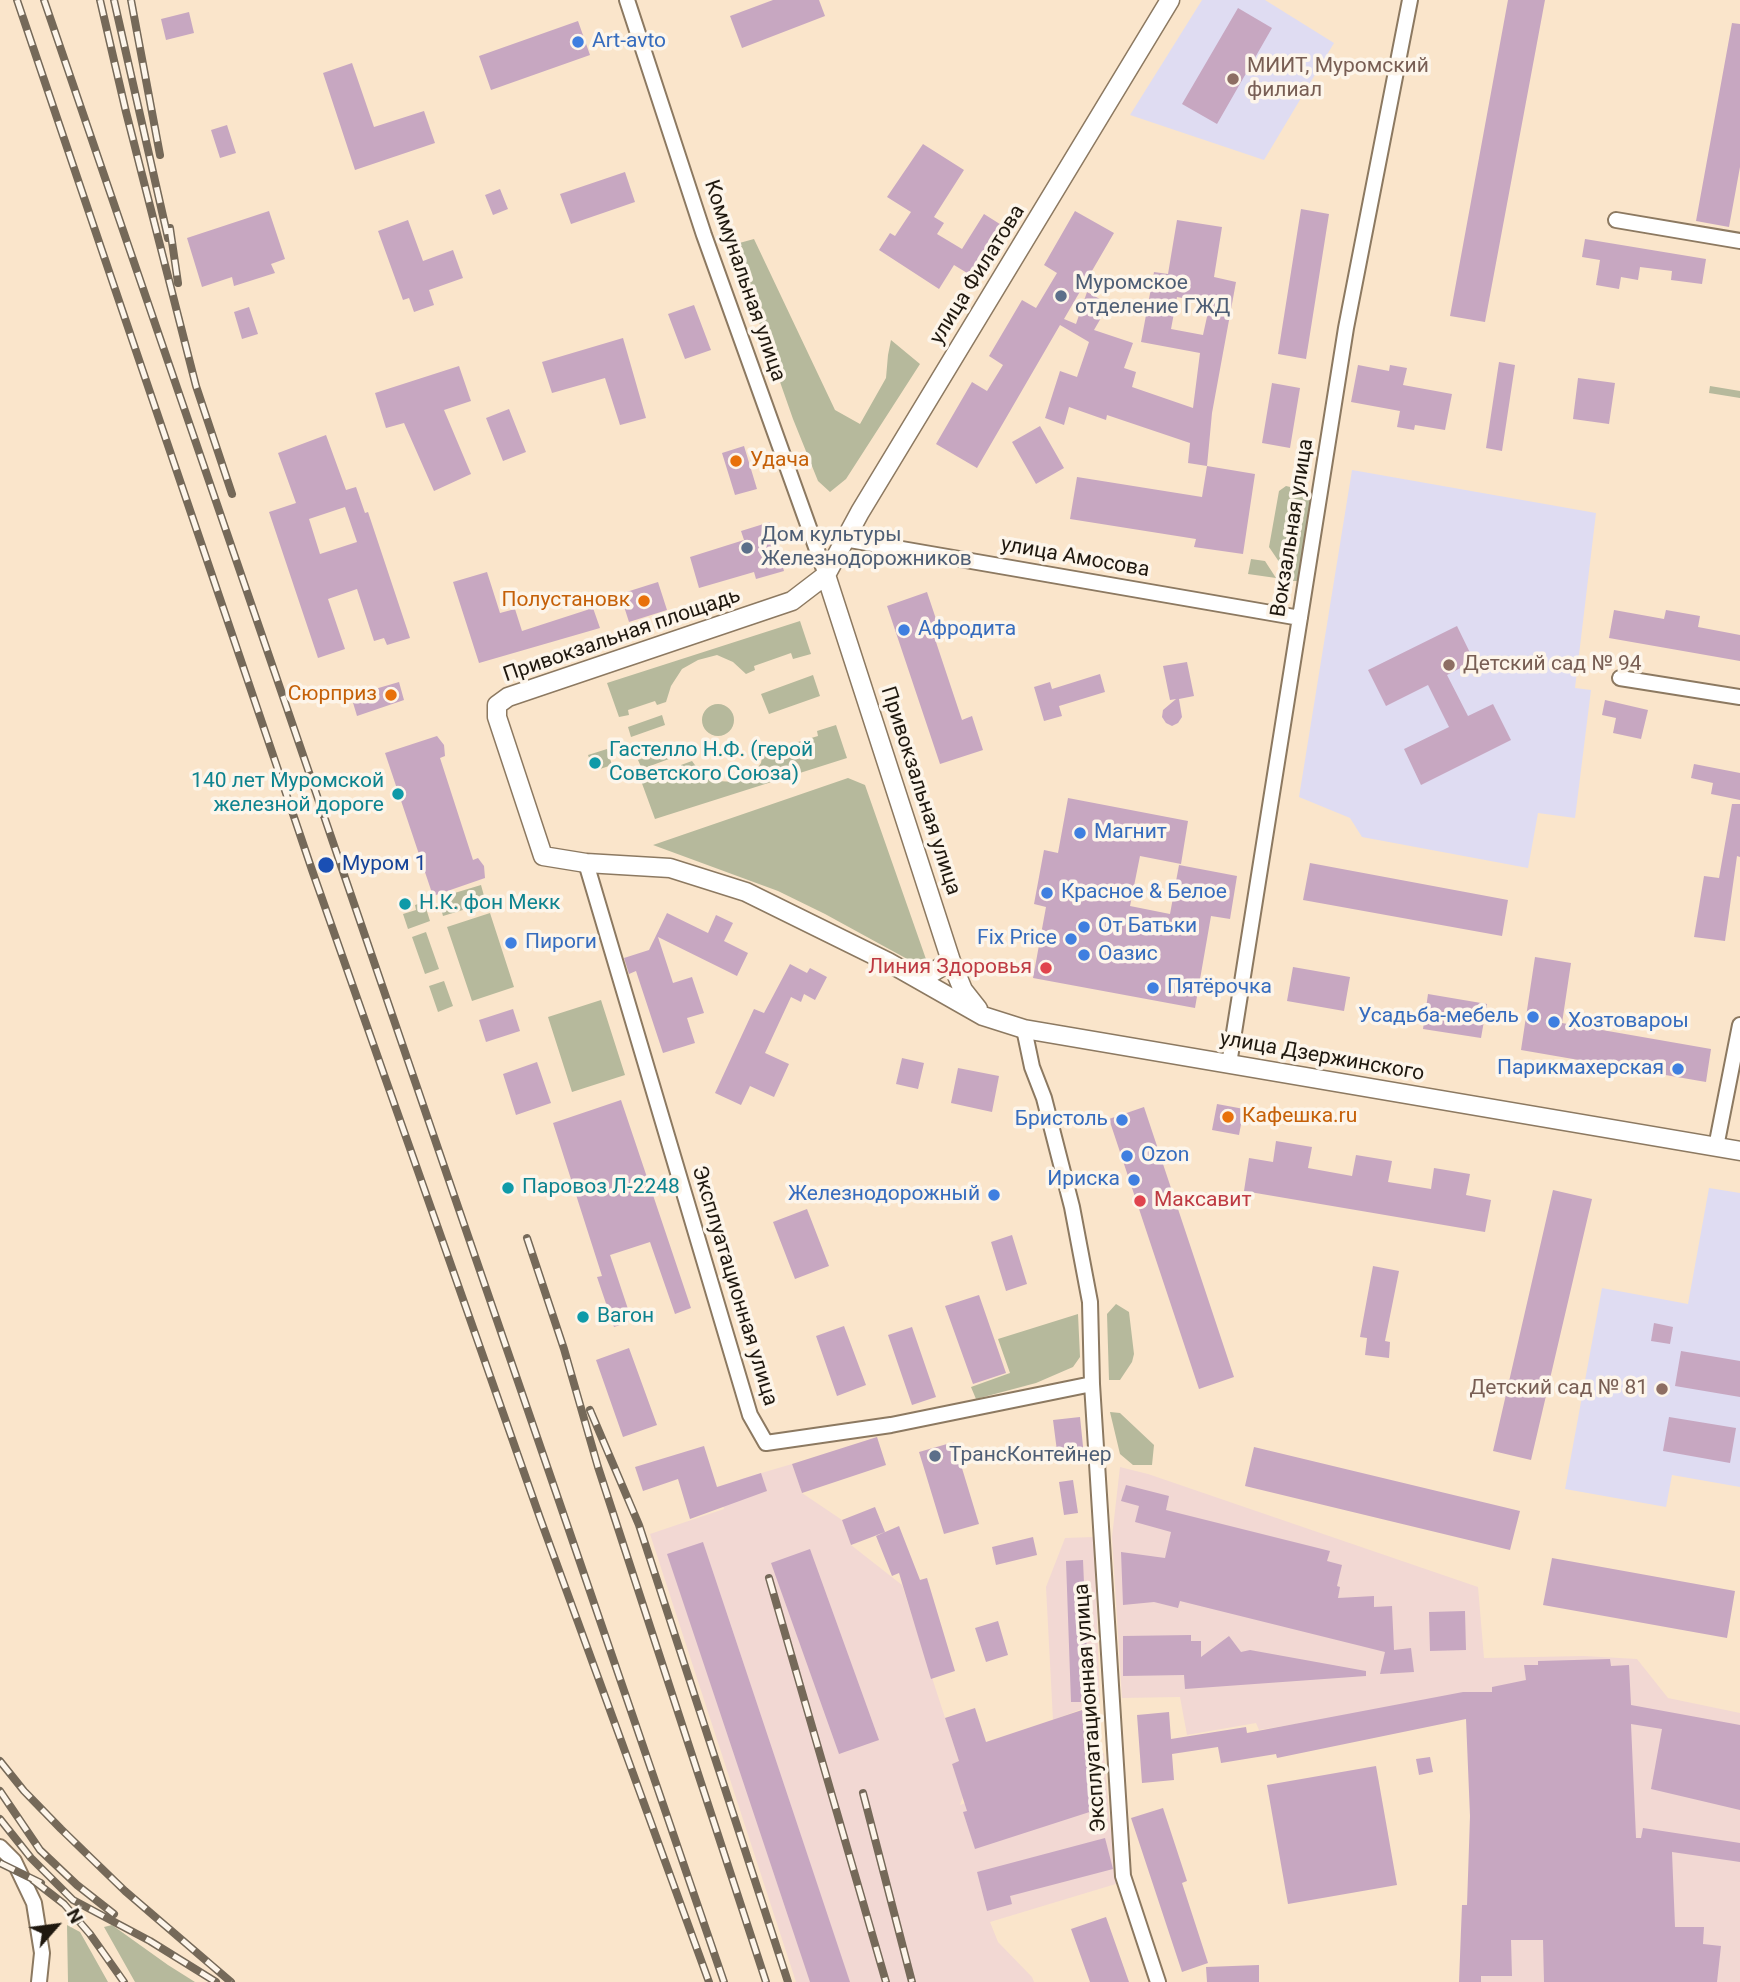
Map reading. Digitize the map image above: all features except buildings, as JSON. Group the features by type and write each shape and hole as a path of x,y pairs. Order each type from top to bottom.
{"street":[{"name":"Коммунальная улица","path":"627,0 704,235 826,575"},
{"name":"улица Филатова","path":"826,575 844,539 1170,0"},
{"name":"Вокзальная улица","path":"1229,1064 1346,328 1410,0"},
{"path":"1616,220 1740,241"},
{"name":"улица Амосова","path":"844,539 1300,618"},
{"name":"Привокзальная площадь","path":"543,856 497,717 497,705 508,697 792,600 826,575"},
{"name":"Привокзальная улица","path":"826,575 951,961 963,990 983,1016"},
{"path":"1620,678 1740,697"},
{"name":"улица Дзержинского","path":"543,856 586,863 670,868 746,892 908,973 983,1016 1024,1029 1740,1151"},
{"name":"Эксплуатационная улица","path":"586,863 750,1415 766,1443 891,1425 1092,1384"},
{"path":"908,973 933,972 951,961"},
{"path":"1716,1147 1740,1025"},
{"name":"Эксплуатационная улица","path":"1024,1029 1032,1068 1044,1098 1072,1207 1090,1302 1092,1384 1123,1876 1158,1982"},
{"path":"0,1847 14,1861 34,1903 42,1952 39,1982"}],"shaded area":[{"name":"МИИТ, Муромский филиал","path":"1202,0 1265,0 1334,43 1264,160 1130,115"},
{"name":"Детский сад № 94","path":"1352,470 1596,513 1575,688 1591,690 1575,818 1538,813 1528,868 1362,837 1350,818 1299,797"},
{"name":"Детский сад № 81","path":"1709,1188 1740,1193 1740,1487 1672,1475 1666,1507 1565,1489 1602,1288 1688,1304"},
{"path":"792,1464 802,1493 842,1520 851,1545 902,1585 959,1761 952,1764 963,1797 960,1805 1104,1753 1110,1825 1119,1883 990,1922 998,1942 1034,1982 796,1982 650,1534 724,1509 723,1505 741,1479"},
{"path":"1120,1467 1148,1474 1478,1587 1484,1658 1584,1656 1637,1659 1668,1698 1740,1713 1740,1982 1481,1982 1488,1817 1484,1692 1259,1730 1256,1723 1187,1735 1180,1697 1122,1698 1112,1537"},
{"path":"1094,1537 1100,1702 1053,1720 1046,1587 1065,1538"}],"green space":[{"path":"754,239 835,410 860,424 886,378 891,340 920,364 846,479 830,492 818,481 793,419 732,245"},
{"path":"1710,386 1740,391 1740,398 1709,393"},
{"path":"1286,486 1307,491 1311,499 1298,581 1292,581 1269,547 1279,491"},
{"path":"1251,559 1265,561 1276,578 1248,574"},
{"path":"800,621 811,654 793,659 791,653 754,666 755,670 746,674 733,662 717,655 698,660 682,669 671,686 666,702 657,705 655,701 628,710 629,715 619,717 607,683"},
{"path":"813,675 820,696 769,714 761,694"},
{"path":"718,704 729,709 734,720 729,731 718,736 707,731 702,720 707,709"},
{"path":"662,715 665,725 631,737 628,727"},
{"path":"836,725 847,758 655,819 640,778 652,774 655,780 682,771 681,765 692,761 703,776 716,781 738,782 752,775 761,763 764,747 776,743 778,748 818,736 817,731"},
{"path":"674,747 677,756 642,769 638,760"},
{"path":"607,749 612,765 594,771 588,755"},
{"path":"848,778 865,785 927,962 920,966 778,891 653,845"},
{"path":"481,885 486,903 443,916 438,898"},
{"path":"424,902 430,921 408,929 403,914 416,910 415,905"},
{"path":"490,913 514,987 472,1001 447,927"},
{"path":"426,932 439,969 425,974 412,937"},
{"path":"444,981 453,1006 438,1012 429,986"},
{"path":"601,1000 625,1075 572,1092 548,1017"},
{"path":"1116,1304 1129,1312 1134,1354 1120,1380 1109,1380 1107,1314"},
{"path":"1078,1314 1080,1357 1073,1367 1036,1383 976,1399 971,1387 1010,1373 998,1339"},
{"path":"1110,1412 1120,1413 1154,1445 1152,1465 1133,1465 1120,1454"},
{"path":"67,1925 80,1932 108,1982 68,1982"},
{"path":"112,1925 195,1982 135,1982 104,1927"}],"railway":[{"path":"17,0 312,870 540,1518 709,1982"},
{"path":"44,0 724,1982"},
{"path":"100,0 196,386 232,494"},
{"path":"114,0 168,238"},
{"path":"131,0 160,155"},
{"path":"170,228 178,283"},
{"path":"527,1238 564,1349 598,1467 766,1982"},
{"path":"590,1410 639,1525 788,1982"},
{"path":"769,1578 886,1982"},
{"path":"0,1761 24,1791 125,1891 231,1982"},
{"path":"0,1791 40,1850 77,1885 114,1914"},
{"path":"863,1793 912,1982"},
{"path":"0,1819 31,1858 73,1900 150,1941 216,1982"},
{"path":"0,1863 41,1883"},
{"path":"33,1880 64,1904 90,1934 124,1982"}],"place":[{"name":"Art-avto","path":"578,42"},
{"name":"МИИТ, Муромский филиал","path":"1233,79"},
{"name":"Муромское отделение ГЖД","path":"1061,296"},
{"name":"Удача","path":"736,461"},
{"name":"Дом культуры Железнодорожников","path":"747,548"},
{"name":"Полустановк","path":"644,601"},
{"name":"Афродита","path":"904,630"},
{"name":"Детский сад № 94","path":"1449,665"},
{"name":"Сюрприз","path":"391,695"},
{"name":"Гастелло Н.Ф. (герой Советского Союза)","path":"595,763"},
{"name":"140 лет Муромской железной дороге","path":"398,794"},
{"name":"Магнит","path":"1080,833"},
{"name":"Муром 1","path":"326,865"},
{"name":"Красное & Белое","path":"1047,893"},
{"name":"Н.К. фон Мекк","path":"405,904"},
{"name":"От Батьки","path":"1084,927"},
{"name":"Fix Price","path":"1071,939"},
{"name":"Пироги","path":"511,943"},
{"name":"Оазис","path":"1084,955"},
{"name":"Линия Здоровья","path":"1046,968"},
{"name":"Пятёрочка","path":"1153,988"},
{"name":"Усадьба-мебель","path":"1533,1017"},
{"name":"Хозтовароы","path":"1554,1022"},
{"name":"Парикмахерская","path":"1678,1069"},
{"name":"Кафешка.ru","path":"1228,1117"},
{"name":"Бристоль","path":"1122,1120"},
{"name":"Ozon","path":"1127,1156"},
{"name":"Ириска","path":"1134,1180"},
{"name":"Паровоз Л-2248","path":"508,1188"},
{"name":"Железнодорожный","path":"994,1195"},
{"name":"Максавит","path":"1140,1201"},
{"name":"Вагон","path":"583,1317"},
{"name":"Детский сад № 81","path":"1662,1389"},
{"name":"ТрансКонтейнер","path":"935,1456"}]}
